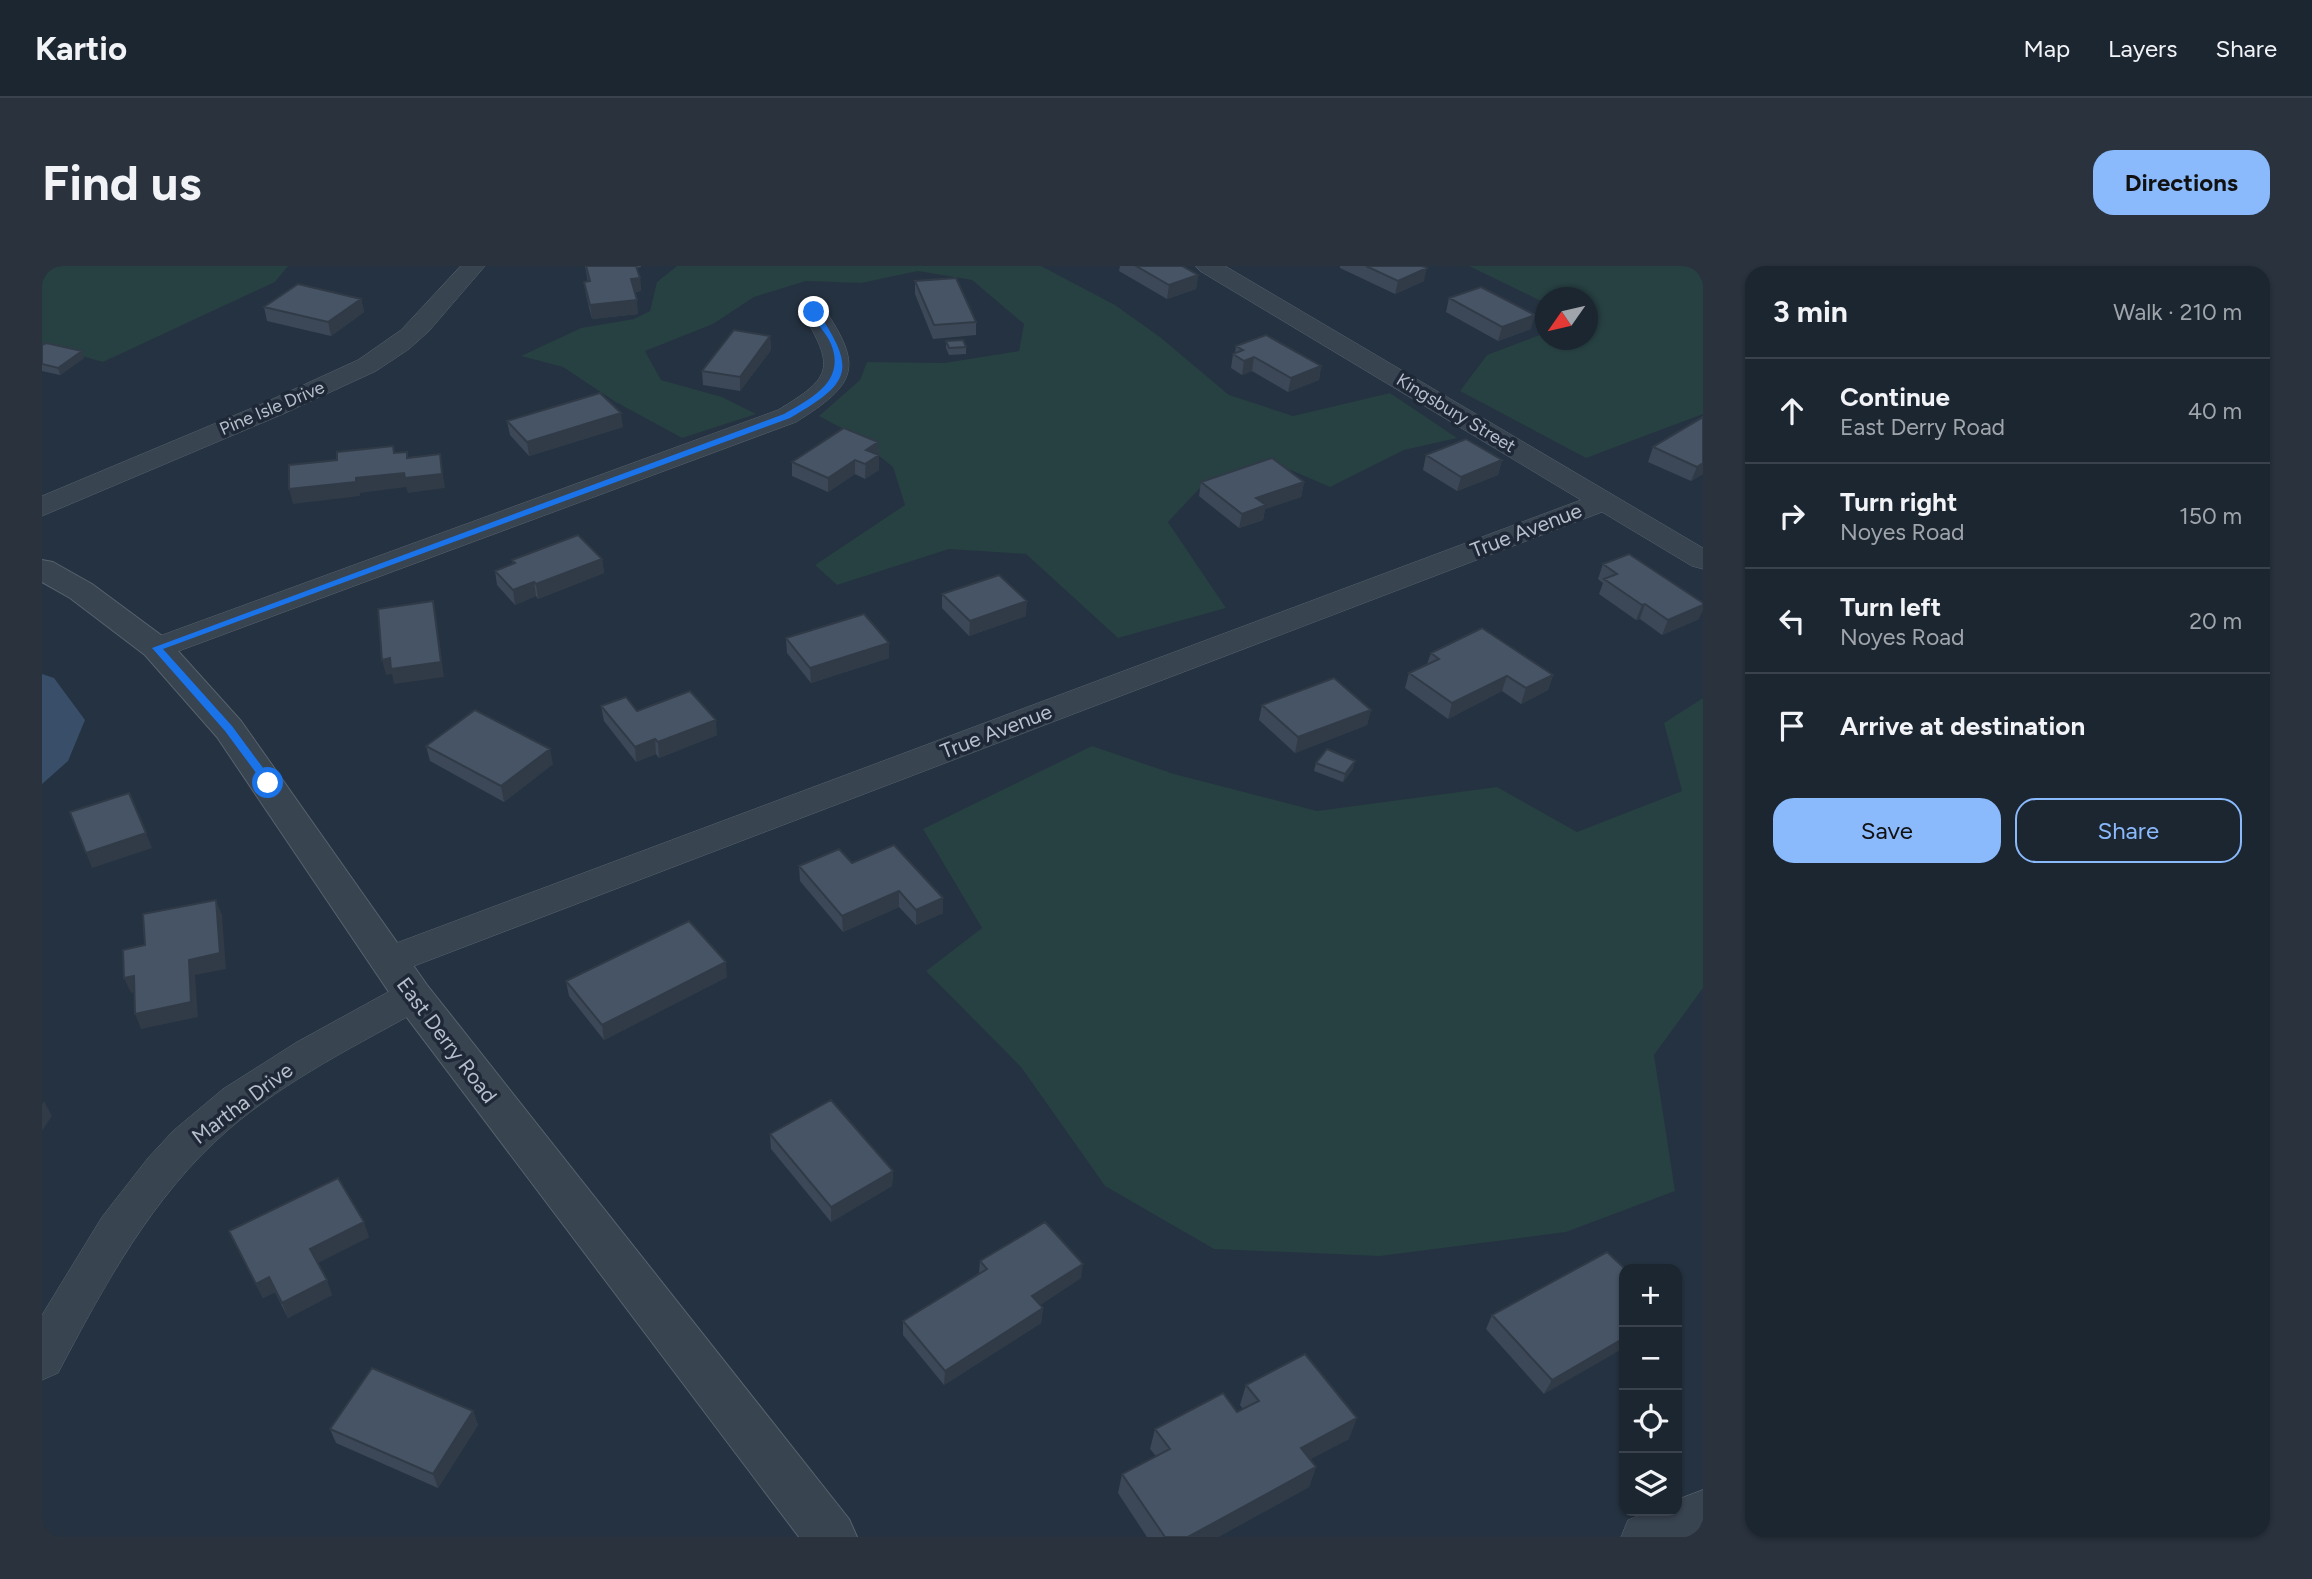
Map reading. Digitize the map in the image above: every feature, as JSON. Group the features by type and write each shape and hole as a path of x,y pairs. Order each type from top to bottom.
{"street":[{"name":"Pine Isle Drive","path":"42,507 113,474 281,405 366,365 399,345 429,318 473,266"},
{"name":"Kingsbury Street","path":"1208,266 1703,560"},
{"path":"157,648 787,416 813,401 832,385 840,366 835,343 814,312"},
{"name":"True Avenue","path":"388,961 1604,501"},
{"name":"East Derry Road","path":"42,569 81,591 157,648 237,739 413,996 831,1537"},
{"name":"Martha Drive","path":"42,1359 129,1214 170,1161 213,1119 264,1081 413,996"},
{"path":"1646,1537 1703,1513"}],"green space":[{"path":"42,266 288,266 275,282 103,362 42,345"},
{"path":"677,266 1041,266 1115,305 1160,337 1229,395 1293,416 1390,393 1457,438 1404,450 1330,487 1272,462 1199,489 1168,522 1226,608 1118,638 1026,554 949,549 837,585 815,565 905,505 893,467 849,432 819,416 860,380 867,362 944,363 1019,351 1024,324 972,280 918,271 861,283 806,281 754,297 713,324 645,351 661,380 722,397 756,414 682,438 614,401 563,367 521,356 581,328 634,319 650,311 657,282"},
{"path":"1469,266 1703,266 1703,414 1586,458 1460,391 1487,355 1535,337 1535,350 1598,350 1598,287 1535,287 1535,298"},
{"path":"1703,698 1703,988 1654,1055 1675,1191 1566,1232 1380,1256 1214,1249 1105,1186 1021,1067 926,971 982,928 923,829 1092,746 1174,774 1317,811 1497,787 1577,832 1682,791 1664,723"}],"water":[{"path":"42,674 54,678 85,720 68,761 42,784"}],"building":[{"path":"586,266 636,266 640,278 631,279 637,300 590,305 584,282 590,281"},
{"path":"1136,266 1182,266 1198,275 1169,285"},
{"path":"1366,266 1422,266 1427,268 1398,281"},
{"path":"956,278 976,322 934,325 915,281"},
{"path":"298,284 361,299 328,322 264,307"},
{"path":"1481,287 1535,315 1502,327 1449,298"},
{"path":"734,330 770,336 740,377 702,371"},
{"path":"1266,335 1321,366 1291,378 1254,357 1244,361 1233,354 1243,350 1236,346"},
{"path":"963,340 966,347 949,348 946,341"},
{"path":"46,343 82,351 58,368 42,364 42,345"},
{"path":"600,393 621,413 527,442 507,421"},
{"path":"1703,417 1703,463 1697,467 1653,447"},
{"path":"844,428 878,442 866,450 879,455 865,464 855,460 828,478 792,462"},
{"path":"1466,439 1502,460 1461,477 1426,455"},
{"path":"393,446 394,453 407,452 407,458 440,454 442,474 405,478 404,473 356,478 356,482 289,489 289,465 337,460 337,452"},
{"path":"1272,458 1304,482 1256,498 1266,505 1242,514 1201,482"},
{"path":"578,535 602,559 513,590 495,571 515,563 512,560"},
{"path":"1629,554 1703,605 1668,620 1604,579 1617,574 1603,564"},
{"path":"999,575 1027,601 970,621 942,594"},
{"path":"433,601 441,662 391,669 390,658 382,660 378,609"},
{"path":"864,614 889,643 810,668 786,638"},
{"path":"1482,628 1553,675 1526,688 1507,676 1452,703 1409,673 1439,659 1431,653"},
{"path":"1334,678 1371,710 1298,737 1262,705"},
{"path":"690,691 716,720 658,742 655,739 635,747 601,706 626,697 637,711"},
{"path":"475,710 550,749 501,786 426,746"},
{"path":"1327,749 1355,761 1345,774 1316,763"},
{"path":"129,793 146,833 86,853 70,812"},
{"path":"894,845 943,898 916,910 899,891 842,916 799,866 839,849 852,863"},
{"path":"216,900 220,953 189,960 191,1002 135,1014 134,976 124,978 123,950 145,945 143,914"},
{"path":"689,921 726,962 602,1025 566,981"},
{"path":"831,1100 893,1171 831,1207 770,1134"},
{"path":"338,1178 364,1222 310,1249 327,1280 282,1303 269,1277 256,1284 229,1231"},
{"path":"1045,1222 1083,1264 1032,1296 1043,1308 945,1371 903,1321 987,1269 980,1261"},
{"path":"1607,1252 1620,1264 1619,1341 1552,1380 1492,1315"},
{"path":"1305,1354 1357,1418 1301,1448 1316,1467 1188,1537 1165,1537 1122,1474 1170,1449 1155,1429 1223,1393 1237,1412 1259,1401 1246,1385"},
{"path":"372,1368 473,1411 433,1474 330,1429"}],"route":[{"path":"268,783 229,729 157,648 787,416 813,401 832,385 840,366 835,343 814,312"}]}
